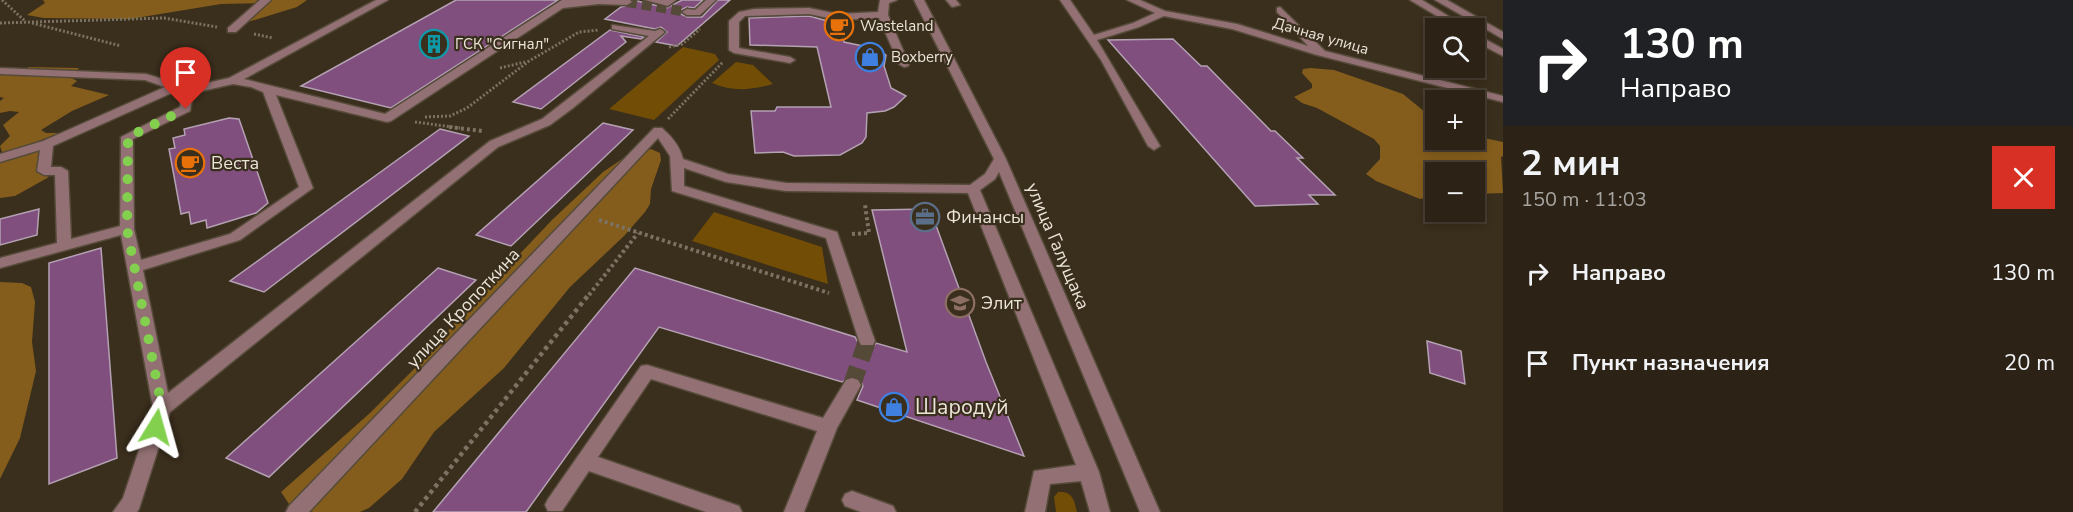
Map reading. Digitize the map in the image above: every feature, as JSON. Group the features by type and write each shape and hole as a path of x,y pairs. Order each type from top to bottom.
{"street":[{"path":"232,30 266,0"},
{"path":"0,71 146,78 188,91 233,81 383,0"},
{"path":"233,81 254,84 268,90 387,118 564,3 579,0"},
{"path":"650,0 668,3 671,0"},
{"path":"692,13 711,0"},
{"path":"892,0 884,1 883,15 904,63"},
{"name":"улица Галущака","path":"919,0 1000,159 1150,512"},
{"path":"1065,0 1106,60 1154,146"},
{"name":"Дачная улица","path":"1132,0 1163,13 1234,26 1321,53 1502,95"},
{"path":"1415,0 1445,18"},
{"path":"1440,0 1503,36"},
{"path":"564,3 627,2"},
{"path":"1280,10 1321,53"},
{"path":"790,60 734,50 734,21 741,14 809,11 838,17 883,15"},
{"path":"1097,37 1136,25 1163,13"},
{"path":"162,408 494,144 546,122 567,108 658,33 620,28"},
{"path":"1485,42 1503,53"},
{"path":"0,158 47,144 173,88"},
{"path":"135,267 235,237 306,188 268,90"},
{"path":"123,512 132,503 162,408 127,229 128,137 186,109 188,91"},
{"path":"362,113 375,104"},
{"path":"658,130 672,144 679,162 677,188 832,235 867,341"},
{"name":"улица Кропоткина","path":"296,512 658,130"},
{"path":"47,144 44,171 61,171 64,245"},
{"path":"679,162 726,178 786,187 973,189 990,176 1000,159"},
{"path":"973,189 1089,472 1100,512"},
{"path":"0,263 127,229"},
{"path":"555,505 647,371 828,427"},
{"path":"794,512 828,427 852,385"},
{"path":"585,461 732,512"},
{"path":"1035,512 1041,477 1089,472"},
{"path":"852,500 886,512"}],"path":[{"path":"2,0 26,21 121,46"},
{"path":"645,44 676,48 683,44 711,20 692,13"},
{"path":"0,23 164,18 275,38"},
{"path":"514,135 413,122 428,116 450,116 467,108 501,80 579,32 620,28"},
{"path":"658,130 734,50"},
{"path":"832,235 869,233 864,205"},
{"path":"579,213 852,301"},
{"path":"415,512 638,233"}],"shaded area":[{"path":"43,0 307,0 297,7 245,23 265,3 221,4 130,19 44,18 27,15 45,3"},
{"path":"683,47 715,54 719,60 654,120 609,109"},
{"path":"736,62 753,65 773,84 742,89 727,88 712,83"},
{"path":"28,67 79,68 70,77 77,81 71,86 109,95 72,111 41,130 46,133 59,133 10,152 2,152 0,146 10,136 3,125 19,112 0,113 0,101 4,98 0,97 0,74 23,74"},
{"path":"1303,69 1334,70 1403,94 1425,112 1425,150 1485,150 1485,138 1503,142 1503,156 1501,157 1503,193 1485,194 1485,162 1425,162 1425,198 1420,199 1376,181 1366,174 1380,159 1380,146 1374,139 1294,97 1312,88 1312,84 1302,73"},
{"path":"651,149 660,153 661,160 651,189 650,204 645,212 624,236 570,287 504,368 434,432 402,479 369,508 360,512 313,512 289,504 281,492 370,413 430,353 458,319 552,220 603,172 628,155"},
{"path":"32,150 42,150 43,174 49,177 15,196 0,198 0,159"},
{"path":"714,212 822,247 828,284 692,241"},
{"path":"0,282 22,283 31,287 35,302 32,342 36,371 20,438 0,479"},
{"path":"1058,492 1070,495 1077,512 1056,512 1054,497"}],"building":[{"name":"ГСК \"Сигнал\"","path":"456,0 558,0 391,108 301,86"},
{"path":"633,0 667,8 682,0 703,0 694,8 687,7 681,10 681,14 687,17 702,17 718,0 730,0 677,46 656,42 667,32 661,27 655,29 605,19 621,7 633,4"},
{"path":"809,16 835,23 839,26 844,42 877,49 886,55 884,66 891,88 906,96 894,107 885,111 867,113 866,137 862,143 840,155 794,156 783,152 755,153 751,111 775,111 777,107 831,107 817,47 750,45 749,18"},
{"path":"610,30 644,37 641,39 621,36 626,42 541,109 513,102"},
{"path":"1173,39 1201,66 1207,66 1271,131 1275,131 1303,158 1297,158 1335,195 1309,195 1318,204 1255,206 1108,40"},
{"path":"229,118 239,119 268,203 256,213 207,228 206,220 191,224 189,212 181,214 169,149 175,148 173,138 185,135 184,129"},
{"path":"603,123 633,130 511,246 476,235"},
{"path":"440,129 469,136 264,292 230,281"},
{"path":"39,209 37,235 0,245 0,219"},
{"path":"930,209 986,362 1024,456 857,400 863,386 859,378 851,376 842,382 659,327 526,512 433,512 635,268 855,337 861,347 873,347 876,343 907,352 872,210"},
{"path":"101,248 117,458 49,484 49,263"},
{"path":"438,268 476,280 269,477 226,458"},
{"path":"1427,341 1461,351 1465,384 1430,373"}],"tunnel":[{"path":"627,2 687,12"},
{"path":"852,385 867,341"}],"place":[{"name":"Wasteland","path":"839,26"},
{"name":"ГСК \"Сигнал\"","path":"434,44"},
{"name":"Boxberry","path":"870,57"},
{"name":"Веста","path":"190,163"},
{"name":"Финансы","path":"925,217"},
{"name":"Элит","path":"960,303"},
{"name":"Шародуй","path":"894,407"}],"route":[{"path":"156,427 162,408 127,229 128,137 186,109"}]}
